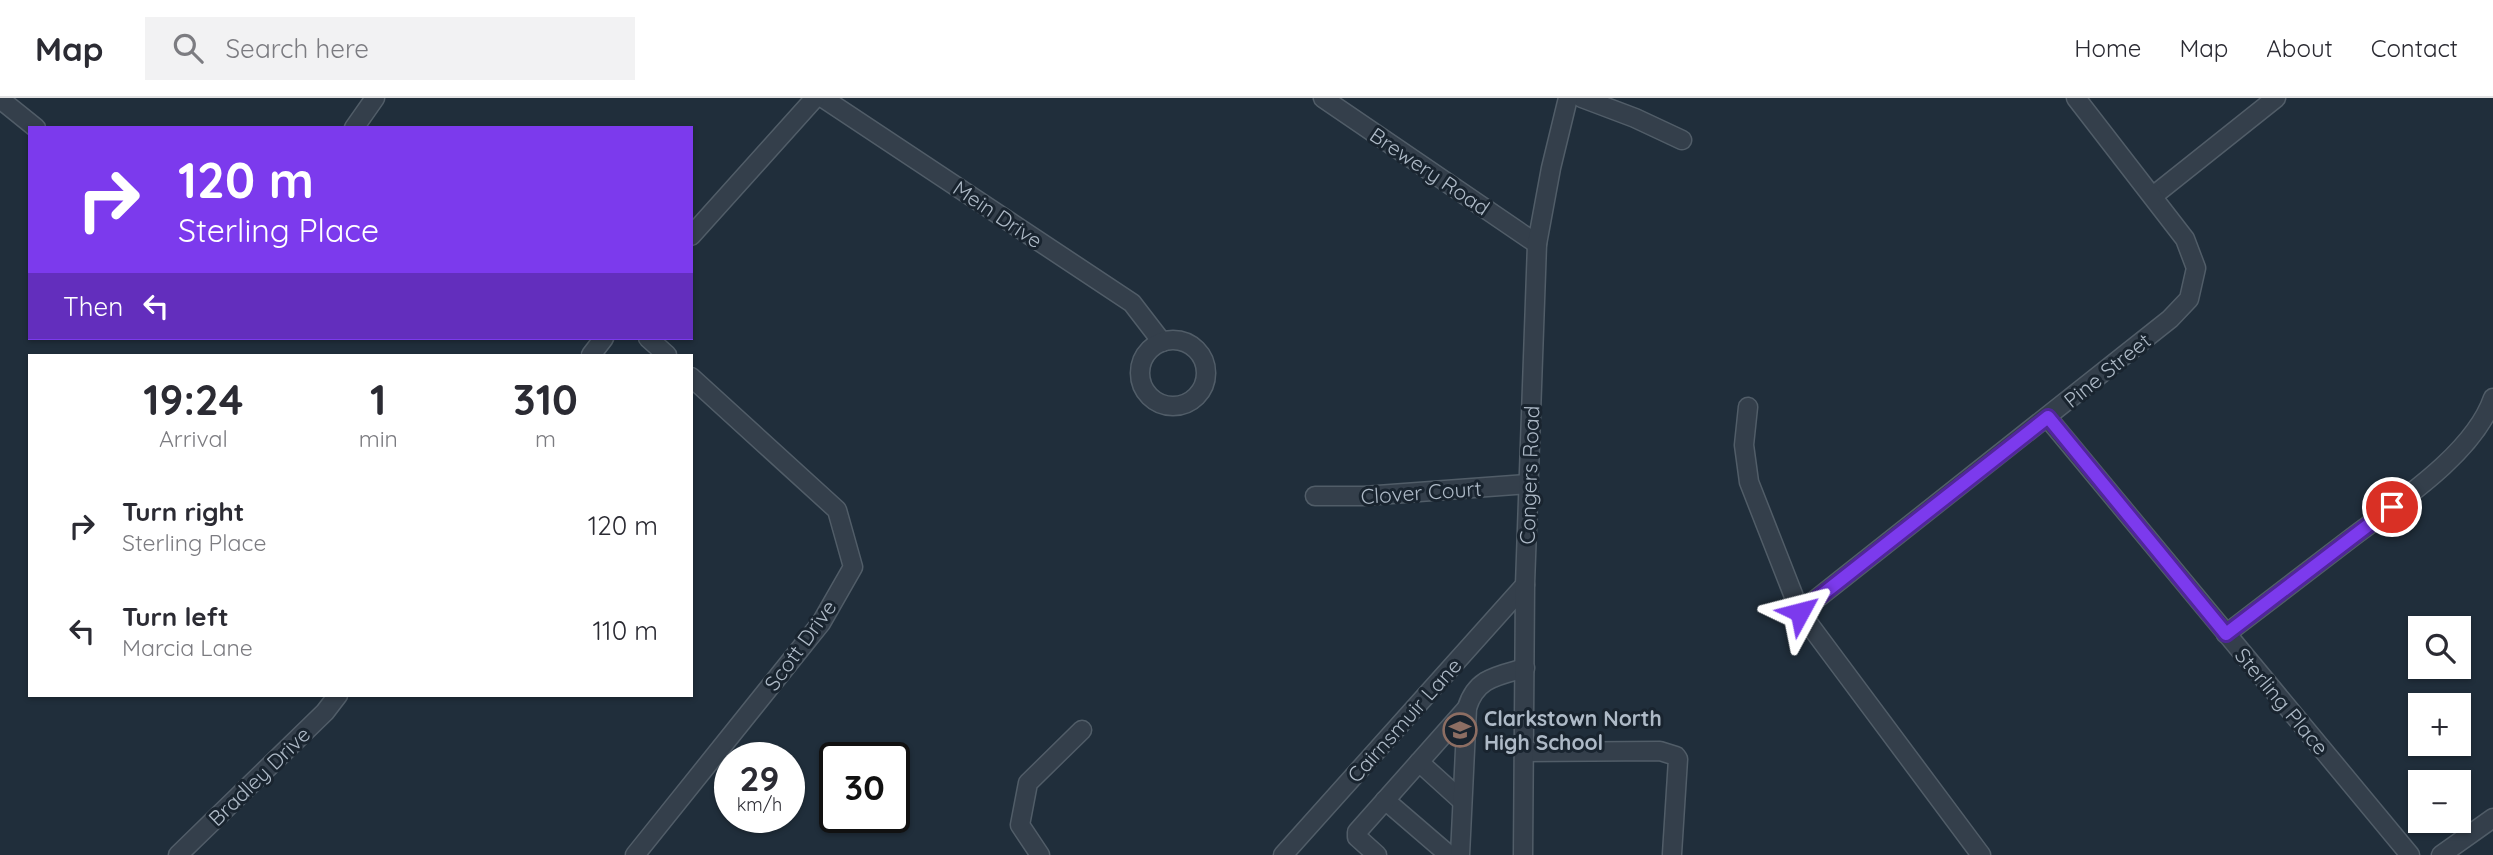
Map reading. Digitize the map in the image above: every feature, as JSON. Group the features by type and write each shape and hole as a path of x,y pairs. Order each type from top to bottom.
{"street":[{"path":"355,126 375,98"},
{"path":"693,234 815,98"},
{"name":"Mein Drive","path":"822,98 1132,303 1162,342"},
{"name":"Brewery Road","path":"1323,98 1537,244"},
{"name":"Congers Road","path":"1523,855 1525,585 1537,244 1568,98"},
{"path":"1582,98 1682,140"},
{"name":"Pine Street","path":"1800,612 2170,319 2189,299 2196,268 2185,239 2076,98"},
{"path":"2153,196 2276,98"},
{"path":"0,99 34,126"},
{"path":"592,354 602,340"},
{"path":"650,340 666,354"},
{"name":"Scott Drive","path":"643,852 821,622 853,567 836,510 693,379"},
{"path":"2226,634 2434,475 2468,441 2493,398"},
{"path":"1748,407 1744,445 1749,482 1800,612 1981,855"},
{"name":"Sterling Place","path":"2048,417 2410,855"},
{"name":"Clover Court","path":"1315,496 1364,496 1528,484"},
{"name":"Cairnsmuir Lane","path":"1283,855 1525,585"},
{"path":"1460,855 1467,708 1471,696 1487,679 1525,668"},
{"name":"Bradley Drive","path":"178,855 325,712 336,697"},
{"path":"1377,855 1357,837 1357,832 1467,708"},
{"path":"1040,855 1020,825 1028,783 1082,730"},
{"path":"1524,752 1660,751 1676,756 1678,759 1672,854"},
{"path":"1419,762 1462,801"},
{"path":"1385,800 1448,855"},
{"path":"2441,855 2493,818"}],"place":[{"name":"Clarkstown North High School","path":"1460,730"}],"route":[{"path":"1800,612 2048,417 2226,634 2392,507"}]}
